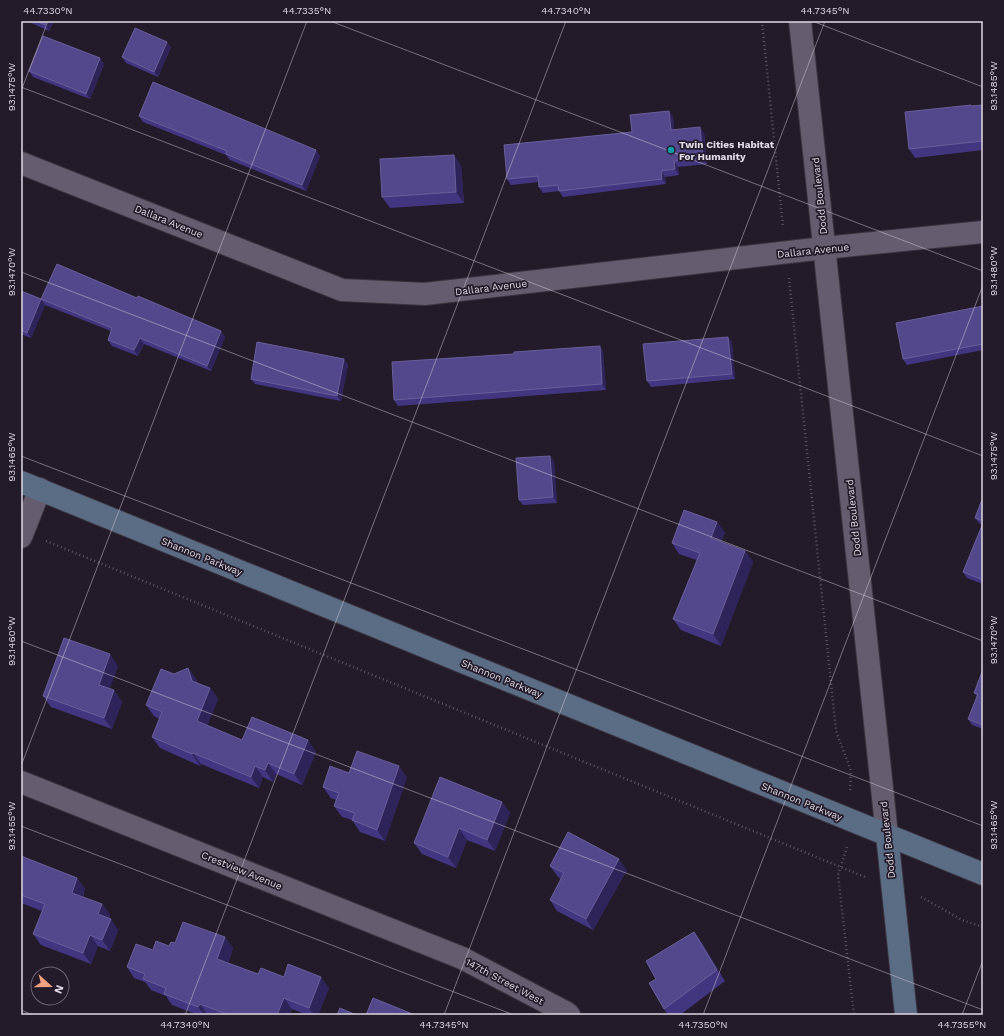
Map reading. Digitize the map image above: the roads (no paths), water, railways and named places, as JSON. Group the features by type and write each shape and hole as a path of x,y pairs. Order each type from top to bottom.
{"street":[{"name":"Dodd Boulevard","path":"800,21 906,1015"},
{"name":"Dallara Avenue","path":"21,163 342,290 424,294 824,248 983,232"},
{"name":"Shannon Parkway","path":"30,486 983,874"},
{"path":"22,534 30,486"},
{"name":"Crestview Avenue","path":"21,782 462,958"},
{"name":"147th Street West","path":"462,958 569,1015"}],"place":[{"name":"Twin Cities Habitat For Humanity","path":"671,150"}]}
